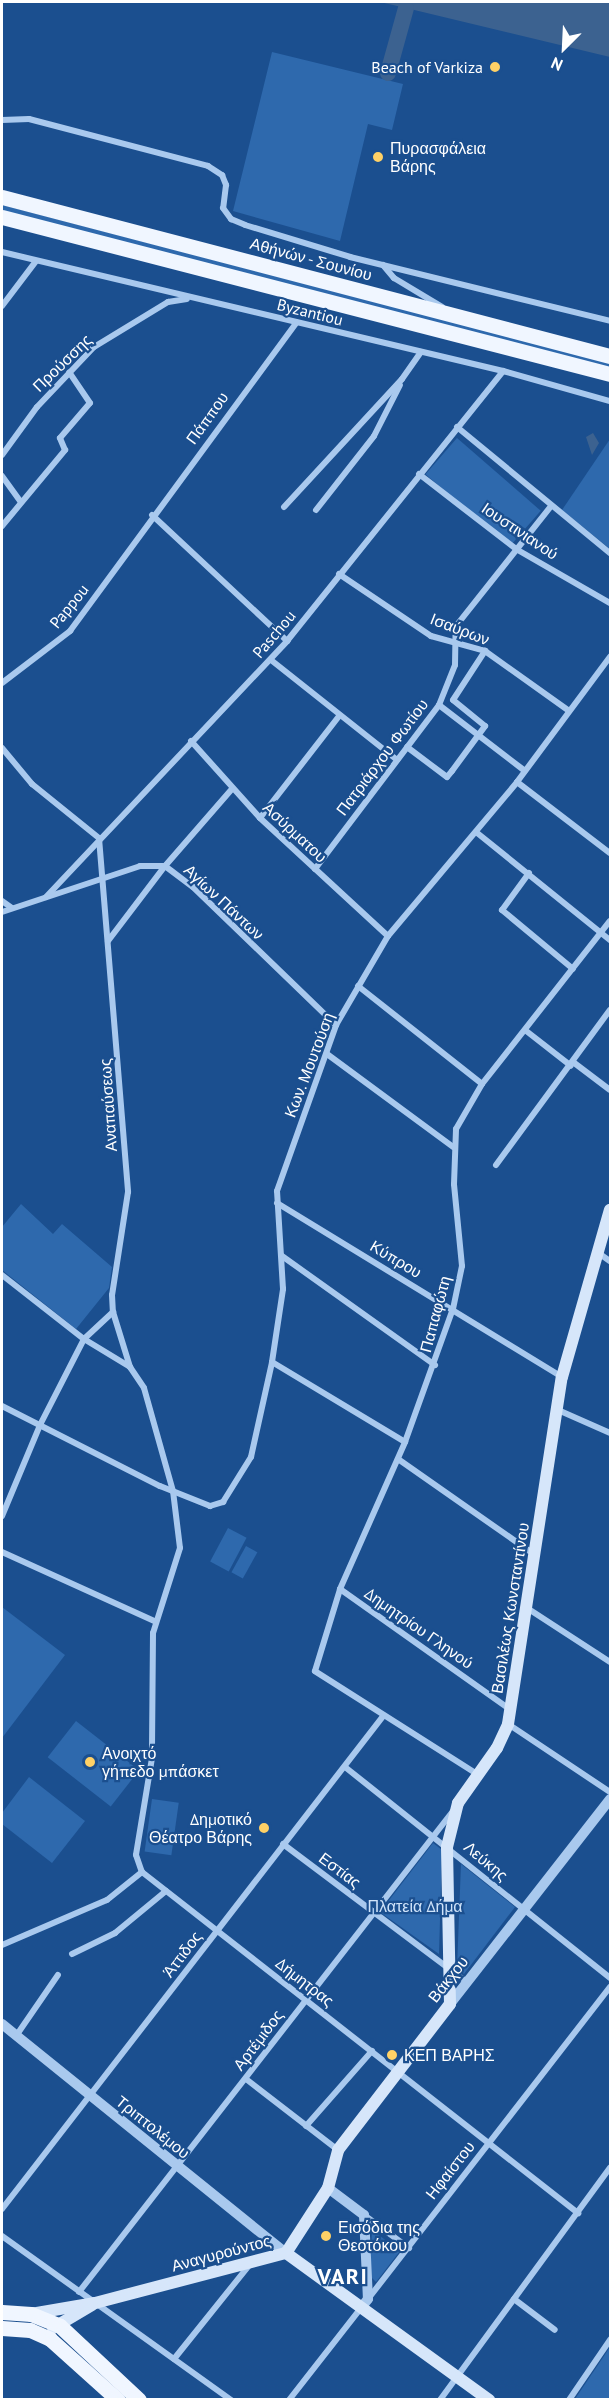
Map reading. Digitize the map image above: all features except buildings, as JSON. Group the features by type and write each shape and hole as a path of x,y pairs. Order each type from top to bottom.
{"main road":[{"name":"Αθήνών - Σουνίου","path":"2,197 610,356"},
{"path":"2,217 610,374"},
{"name":"Βασιλέως Κωνσταντίνου","path":"450,2004 447,1847 458,1803 497,1748 508,1724 562,1377 610,1210"},
{"name":"Βάκχου","path":"328,2188 338,2150 450,2004"},
{"path":"286,2253 328,2188"},
{"name":"Αναγυρούντος","path":"30,2314 96,2303 286,2253 365,2303 489,2400"},
{"name":"Αναγυρούντος","path":"36,2332 60,2326 96,2303"},
{"path":"2,2312 30,2314 60,2326 139,2400"},
{"path":"2,2328 36,2332 70,2353 118,2400"}],"street":[{"path":"2,120 29,119 208,166 222,175 226,185 223,208 231,219 383,265 610,321"},
{"name":"Byzantiou","path":"2,252 503,371 610,401"},
{"path":"2,306 36,261"},
{"path":"383,265 394,278 452,315"},
{"name":"Προύσσης","path":"2,455 37,406 94,347 168,302 192,298"},
{"name":"Πάππου","path":"2,683 70,631 152,515 297,322"},
{"path":"284,507 402,379 421,352"},
{"name":"Paschou","path":"46,897 191,741 271,660 503,371"},
{"path":"2,526 65,450 60,438 90,403 69,372"},
{"path":"316,510 375,436 402,379"},
{"path":"457,427 610,554"},
{"name":"Ιουστινιανού","path":"419,474 516,549 610,603"},
{"path":"2,476 21,502"},
{"name":"Πατριάρχου Φωτίου","path":"315,869 439,705 455,665 456,626 551,506"},
{"path":"152,515 287,641"},
{"name":"Ισαύρων","path":"339,574 431,636 456,641 485,651 569,711"},
{"path":"407,747 447,777 485,726 453,700 485,651"},
{"name":"Κων. Μουτούση","path":"2,1406 173,1491 210,1506 224,1502 251,1457 272,1362 282,1289 282,1256 276,1203 284,1166 336,1025 388,936 517,782 610,657"},
{"path":"271,660 397,760"},
{"path":"439,705 525,771"},
{"path":"260,818 340,715"},
{"name":"Ασύρματου","path":"191,741 260,818 388,936"},
{"path":"2,748 32,784 99,838"},
{"path":"517,782 610,853"},
{"path":"108,941 137,906 165,866 232,789"},
{"path":"476,832 610,940"},
{"name":"Αναπαύσεως","path":"99,838 128,1192 112,1295 113,1312 130,1367 144,1389 173,1491 180,1548 156,1622 152,1650 152,1758 136,1855 142,1872"},
{"name":"Αγίων Πάντων","path":"2,912 140,866 165,866 193,887 336,1025"},
{"path":"529,873 504,905 504,915 573,969"},
{"path":"2,901 12,908"},
{"name":"Παπαφώτη","path":"384,1715 315,1671 340,1589 405,1442 435,1365 453,1309 462,1266 453,1147 460,1120 482,1084 610,921"},
{"path":"358,986 482,1084"},
{"path":"496,1165 610,1010"},
{"path":"525,1030 610,1090"},
{"path":"327,1054 453,1147"},
{"name":"Κύπρου","path":"276,1203 562,1377"},
{"path":"597,1251 610,1261"},
{"path":"282,1256 435,1365"},
{"path":"2,1275 84,1339 130,1367"},
{"path":"2,1516 40,1425 84,1339 113,1312"},
{"path":"272,1362 405,1442"},
{"path":"557,1409 610,1433"},
{"path":"398,1459 535,1555"},
{"path":"2,1552 156,1622"},
{"name":"Δημητρίου Γληνού","path":"340,1589 511,1710"},
{"path":"527,1608 609,1658"},
{"path":"384,1715 477,1774"},
{"name":"Άττιδος","path":"2,2209 384,1715"},
{"path":"508,1724 610,1792"},
{"name":"Λεύκης","path":"345,1767 610,1978"},
{"name":"Βάκχου","path":"450,2004 610,1800"},
{"name":"Αρτέμιδος","path":"79,2292 458,1803"},
{"name":"Εστίας","path":"283,1844 467,1982"},
{"path":"2,1945 107,1900 142,1872"},
{"name":"Δήμητρας","path":"142,1872 578,2212"},
{"path":"72,1954 115,1933 166,1891"},
{"path":"16,2037 58,1975"},
{"name":"Ηφαίστου","path":"289,2400 610,1987"},
{"name":"Τριπτολέμου","path":"2,2024 286,2253"},
{"path":"306,2126 372,2051"},
{"path":"246,2079 338,2150"},
{"path":"440,2400 610,2168"},
{"path":"328,2188 409,2248"},
{"path":"364,2215 365,2303"},
{"path":"2,2236 231,2400"},
{"path":"174,2359 251,2262"},
{"path":"514,2299 555,2330"},
{"path":"569,2400 610,2340"},
{"path":"603,2350 610,2354"}],"green space":[{"path":"272,52 403,84 392,130 368,124 340,241 233,211"},
{"path":"2,205 610,363 610,368 2,211"},
{"path":"457,438 541,511 509,547 426,474"},
{"path":"610,439 610,549 562,510"},
{"path":"21,1204 53,1234 62,1224 112,1267 109,1288 76,1329 2,1270 2,1227"},
{"path":"228,1528 247,1538 229,1571 210,1562"},
{"path":"246,1546 257,1552 243,1579 231,1572"},
{"path":"2,1607 65,1655 2,1738"},
{"path":"76,1721 139,1770 111,1807 48,1757"},
{"path":"29,1777 85,1821 52,1863 2,1824 2,1813"},
{"path":"152,1799 179,1803 171,1855 145,1851"},
{"name":"Πλατεία Δήμα","path":"433,1843 442,1850 439,1954 380,1912"},
{"name":"Πλατεία Δήμα","path":"461,1864 515,1907 464,1974 457,1968"},
{"path":"372,2230 400,2251 376,2282 370,2276"},
{"path":"610,2347 610,2399 575,2399"}],"shaded area":[{"path":"380,2 610,2 610,57 406,8"},
{"path":"593,433 599,443 592,455 586,437"}],"waterway":[{"path":"388,73 406,8"}],"place":[{"name":"Beach of Varkiza","path":"495,67"},
{"name":"Πυρασφάλεια Βάρης","path":"378,157"},
{"name":"Ανοιχτό γήπεδο μπάσκετ","path":"90,1762"},
{"name":"Δημοτικό Θέατρο Βάρης","path":"264,1828"},
{"name":"ΚΕΠ ΒΑΡΗΣ","path":"392,2055"},
{"name":"Εισόδια της Θεοτόκου","path":"326,2236"}],"district":[{"name":"VARI","path":"343,2277"}]}
